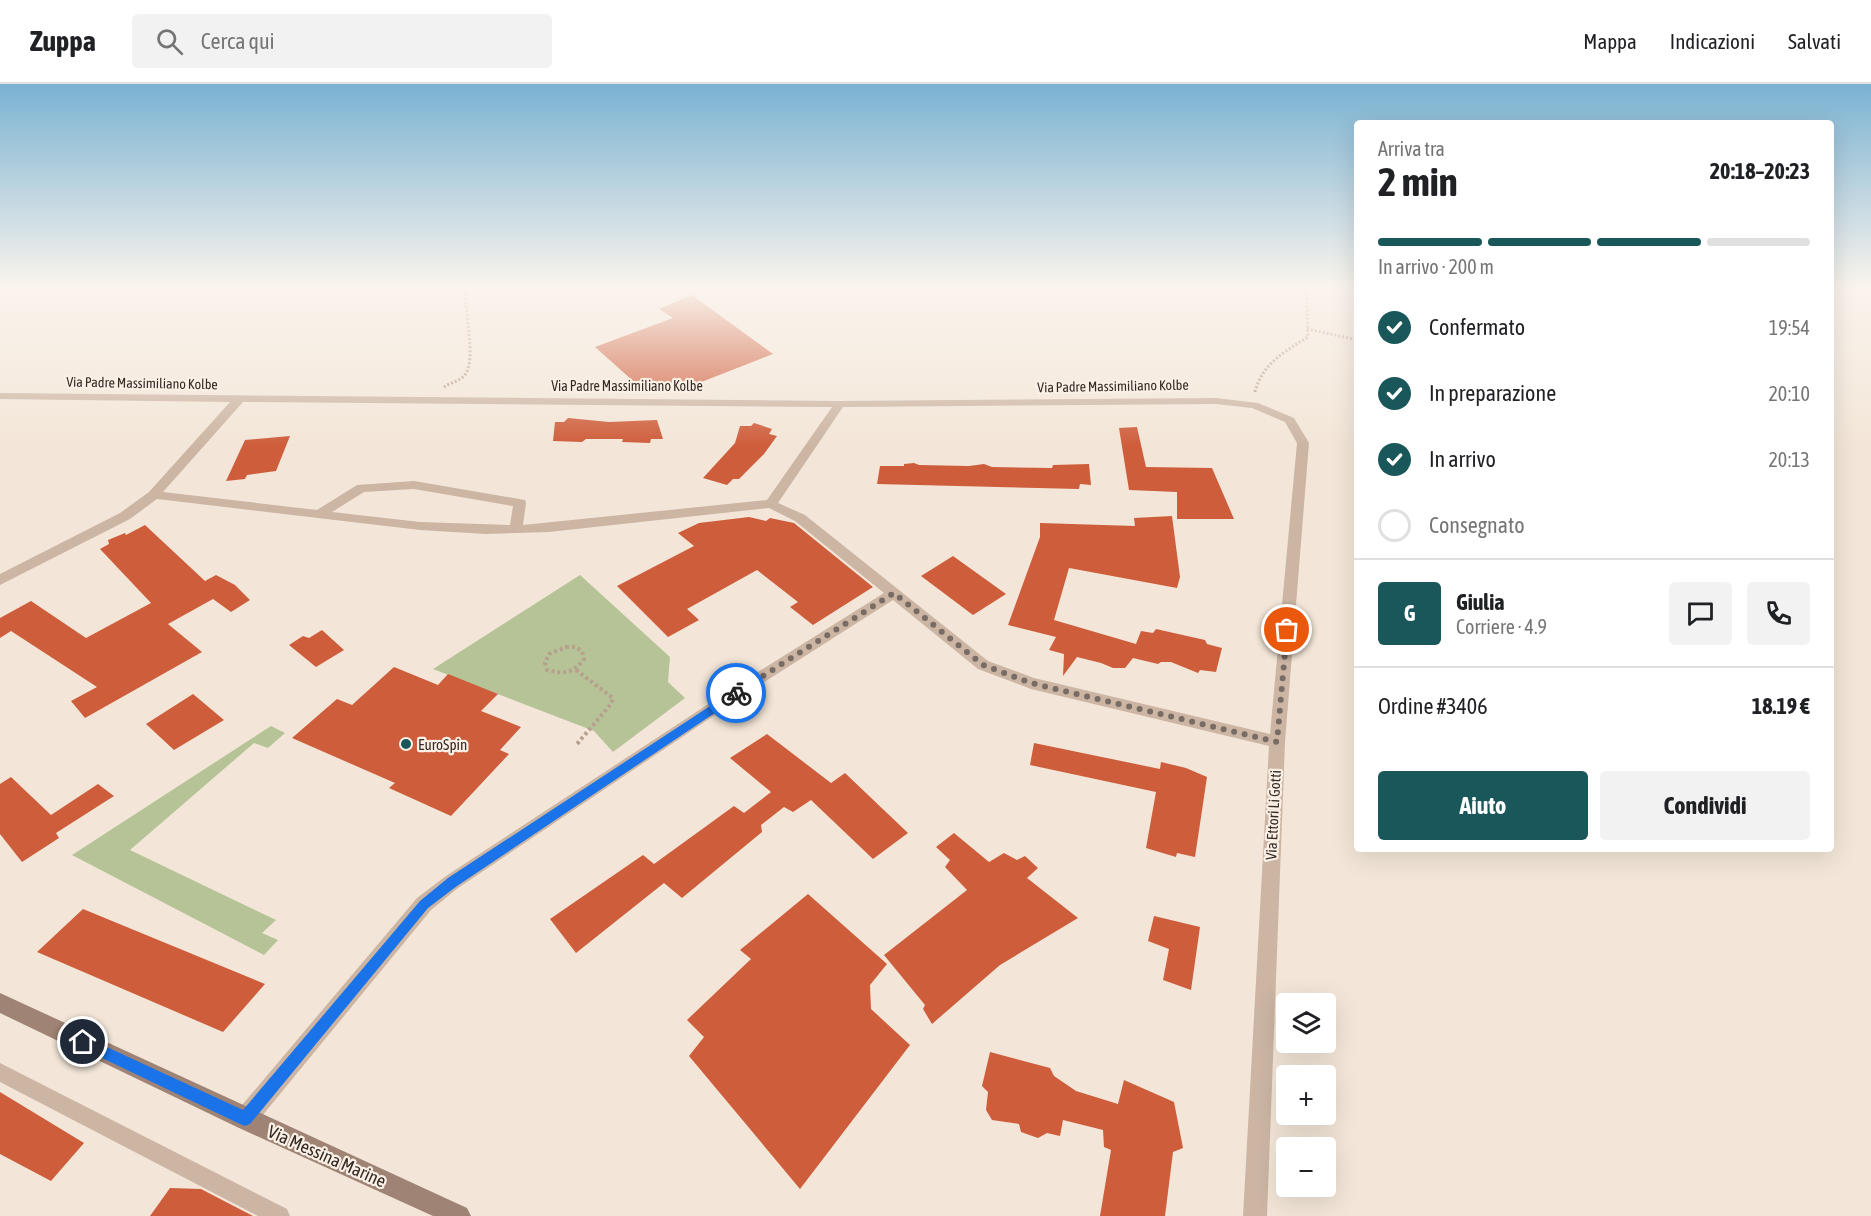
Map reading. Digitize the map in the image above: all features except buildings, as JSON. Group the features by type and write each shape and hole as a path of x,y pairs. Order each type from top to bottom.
{"main road":[{"name":"Via Messina Marine","path":"0,1003 245,1119 459,1216"}],"street":[{"name":"Via Padre Massimiliano Kolbe","path":"0,396 840,404 1216,400 1254,405"},
{"path":"0,580 125,516 154,495 239,399"},
{"path":"771,504 840,404"},
{"name":"Via Ettori Li Gotti","path":"1254,405 1290,420 1303,443 1277,742 1255,1216"},
{"path":"321,513 361,488 414,486 520,503 516,529"},
{"path":"154,495 420,526 486,530 549,528 771,504 800,518 983,665 1031,683 1277,742"},
{"path":"245,1119 424,904 462,875 747,686 894,593"}],"lane":[{"path":"0,1072 280,1216"}],"path":[{"path":"434,400 445,385 465,376 470,368 468,341"},
{"path":"1254,405 1257,379 1281,354 1302,341"},
{"path":"576,670 583,663 584,655 575,647 556,650 549,654 544,663 547,670 557,674 576,670 613,698 611,704 577,744"}],"green space":[{"path":"580,575 670,657 668,682 685,698 613,752 594,731 433,669"},
{"path":"271,726 285,733 268,748 254,743 130,850 276,920 262,933 278,940 264,955 72,855"}],"way so far":[{"path":"736,693 894,593 983,665 1031,683 1277,742 1287,630"}],"place":[{"name":"EuroSpin","path":"406,744"}],"route":[{"path":"83,1042 245,1119 424,904 452,882 736,693"}]}
